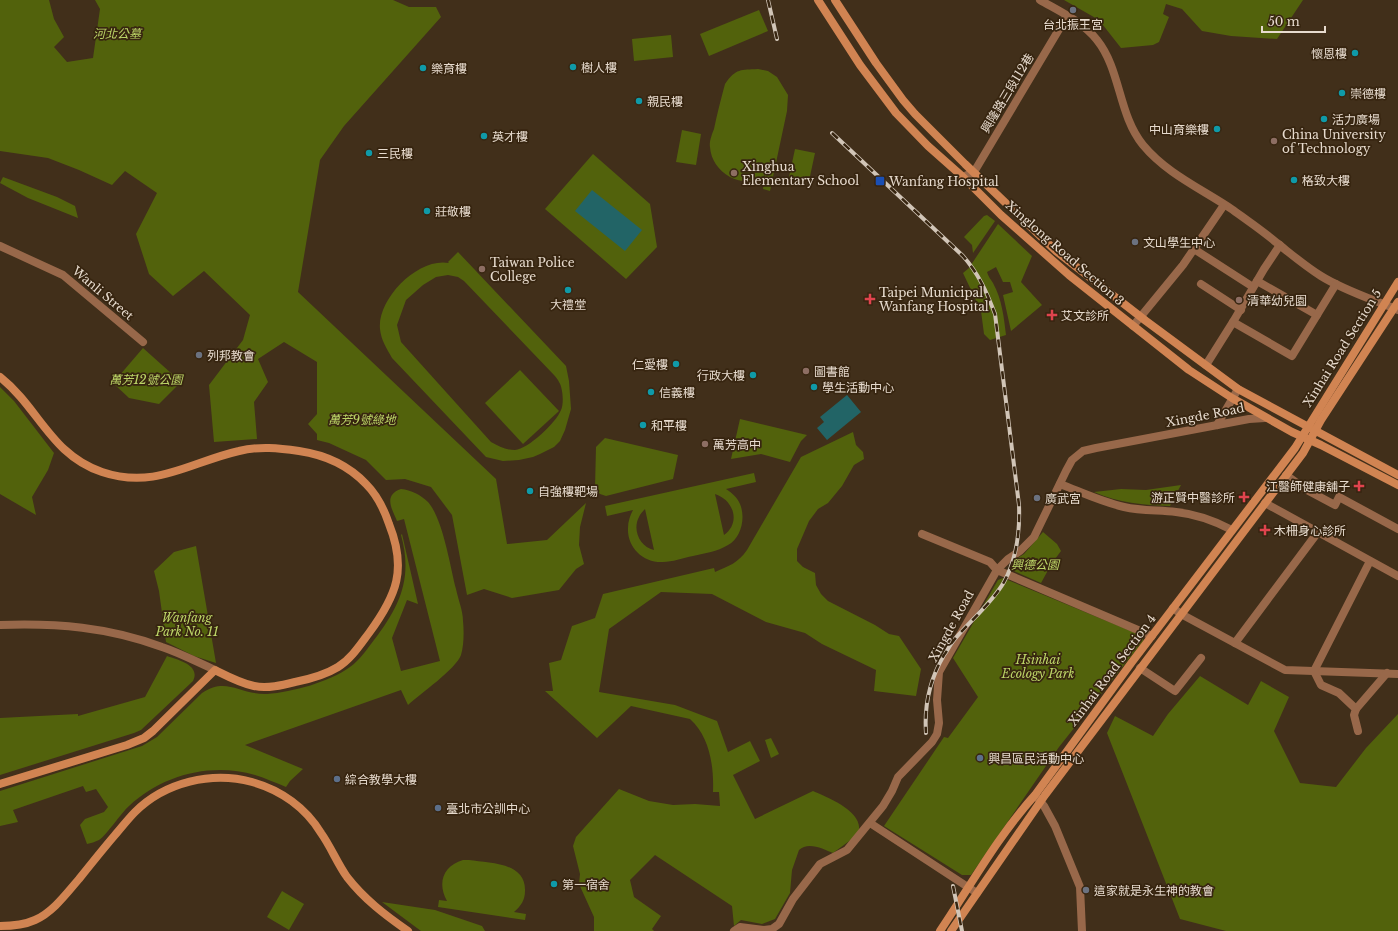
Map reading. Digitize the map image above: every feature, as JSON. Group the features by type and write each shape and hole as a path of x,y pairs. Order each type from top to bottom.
{"main road":[{"name":"Xinglong Road Section 3","path":"818,0 860,65 896,113 928,146 963,177 1001,215 1069,275 1189,370 1232,398 1265,418 1398,484"},
{"name":"Xinglong Road Section 3","path":"835,0 876,63 915,114 1056,251 1141,317 1238,389 1398,475"},
{"name":"Xinhai Road Section 5","path":"1307,427 1398,282"},
{"name":"Xinhai Road Section 5","path":"1315,431 1397,307"},
{"path":"0,377 12,387 50,436 68,454 88,466 112,475 135,477 161,475 225,454 261,448 289,450 323,456 345,466 368,485 383,508 398,555 399,570 396,584 386,608 378,622 350,658 329,672 291,683 264,687 254,686 215,670 159,726 144,738 0,784"},
{"name":"Xinhai Road Section 4","path":"940,931 998,842 1024,806 1035,794 1173,608 1295,448 1307,427"},
{"name":"Xinhai Road Section 4","path":"951,931 1040,801 1265,503 1302,453 1315,431"},
{"path":"0,926 27,924 46,914 71,889 134,812 148,801 176,786 194,780 212,778 252,782 268,788 300,807 313,820 336,860 361,894 408,931"}],"street":[{"path":"1040,0 1088,30 1097,39 1105,51 1128,119 1135,133 1150,154 1172,172 1224,205 1280,245 1314,272 1336,284 1383,305 1397,307"},
{"name":"興隆路三段112巷","path":"974,172 1067,16"},
{"path":"963,177 974,172"},
{"path":"1133,326 1194,249 1224,205"},
{"path":"1206,365 1280,245"},
{"name":"Wanli Street","path":"0,246 63,275 143,342"},
{"path":"1194,249 1255,284 1317,315"},
{"path":"1201,284 1241,310"},
{"path":"1233,322 1292,356 1336,284"},
{"path":"1217,424 1238,389"},
{"name":"Xingde Road","path":"734,931 740,927 764,930 772,929 780,924 793,899 820,864 847,850 870,823 889,796 898,777 932,742 937,734 939,723 937,684 939,672 997,570 1008,559 1020,552 1034,537 1072,460 1083,451 1217,424 1265,418"},
{"path":"1286,474 1305,490 1335,505 1339,497 1398,529"},
{"path":"1060,484 1106,502 1124,507 1193,515 1232,530"},
{"path":"1265,503 1398,576"},
{"path":"1235,643 1318,532"},
{"path":"922,534 990,562 997,570 1152,636"},
{"path":"1314,671 1370,561"},
{"path":"1173,608 1181,614 1285,670 1395,672"},
{"path":"0,625 50,624 83,627 115,633 163,647 215,670"},
{"path":"1140,668 1175,691 1201,658"},
{"path":"1314,671 1321,685 1339,693 1356,709"},
{"path":"1358,731 1354,715 1356,709 1395,672"},
{"path":"1035,794 1044,806 1055,826 1080,886 1082,931"},
{"path":"870,823 977,893"}],"green space":[{"path":"0,0 49,0 54,19 64,37 54,47 67,62 93,58 100,9 95,0 393,0 409,7 436,7 441,17 344,126 320,160 298,292 496,479 507,544 547,540 586,503 580,527 579,545 584,564 576,569 559,590 512,598 484,589 467,595 452,515 431,487 405,479 386,480 366,460 329,443 317,440 317,434 308,424 317,414 317,362 284,342 258,359 268,382 254,402 257,439 214,442 209,385 243,340 250,315 204,271 173,296 149,274 136,234 157,193 125,171 112,185 48,158 0,151"},
{"path":"1064,0 1303,0 1277,39 1231,36 1202,31 1182,9 1166,4 1163,14 1169,17 1159,42 1153,45 1121,48 1099,20"},
{"path":"759,10 768,31 709,56 700,34"},
{"path":"671,35 673,57 634,61 632,39"},
{"path":"758,69 768,71 777,77 788,95 787,111 770,191 763,189 765,175 756,179 744,181 735,179 726,174 719,168 714,160 710,145 725,84 736,72"},
{"path":"682,130 701,134 696,165 676,162"},
{"path":"795,149 815,153 809,181 789,177"},
{"path":"593,154 650,204 657,247 626,279 545,209"},
{"path":"3,177 57,197 75,206 78,218 28,198 0,183"},
{"path":"987,215 995,221 973,253 972,245 964,237 984,216"},
{"path":"998,224 1032,256 1021,282 1042,305 1011,331 1003,295 1013,292 1010,282 1003,282 996,267 987,272 1001,302 1006,335 990,340 984,334 981,311 963,273 969,268"},
{"path":"458,252 566,366 569,381 571,409 565,430 560,441 554,447 533,457 519,460 503,461 486,457 392,358 386,348 380,329 381,317 385,305 392,293 413,273 437,263 449,263 448,262","holes":["448,275 458,277 464,281 558,379 563,400 561,410 554,422 548,428 521,449 515,450 502,448 491,442 401,342 397,325 406,300 423,285 436,277"]},
{"name":"萬芳12號公園","path":"143,348 181,382 159,404 129,398 113,383"},
{"path":"520,370 559,411 523,444 485,403"},
{"path":"0,387 14,401 54,453 48,470 32,497 36,515 0,494"},
{"path":"740,419 807,435 801,441 790,462 761,454 731,459"},
{"path":"853,432 856,445 863,452 864,459 854,465 842,486 828,503 818,509 809,521 797,549 797,561 803,567 815,573 816,585 821,594 828,601 875,625 889,634 899,636 921,669 916,696 874,691 876,670 822,644 805,633 766,622 712,594 661,592 609,629 599,692 675,705 717,721 728,752 750,741 760,761 733,775 755,819 813,791 834,801 849,811 855,817 859,830 852,839 833,853 811,846 803,847 799,850 792,870 790,893 775,919 762,924 741,920 734,926 732,906 655,855 630,880 634,897 661,916 652,929 654,931 594,931 594,917 579,884 580,874 573,846 576,837 619,789 649,801 673,805 695,804 720,806 719,792 713,792 713,773 706,743 697,726 690,719 631,706 597,738 545,691 553,691 549,663 561,660 572,626 595,618 603,594 714,568 715,572 737,561 747,550 801,457"},
{"path":"605,438 678,455 673,479 606,496 600,494 595,488 596,447"},
{"path":"754,473 756,482 726,489 737,499 742,509 741,527 736,538 732,542 715,551 670,561 656,562 649,560 643,557 633,547 628,535 628,523 633,510 607,516 605,506","holes":["715,494 727,501 733,512 734,518 732,524 724,535","645,509 654,550 641,542 637,532 637,522"]},
{"path":"1181,485 1170,506 1131,503 1113,499 1094,492 1121,489 1146,490"},
{"path":"401,489 408,490 425,499 438,520 462,613 464,638 461,655 458,661 437,681 408,705 401,690 245,745 303,769 290,781 286,787 259,776 238,771 204,771 188,774 156,786 142,795 126,809 102,838 98,841 87,844 80,825 85,819 104,812 108,807 96,789 86,792 83,786 13,810 18,822 0,826 0,791 142,746 157,737 202,693 211,688 226,686 257,694 277,693 299,689 321,682 350,667 360,658 383,627 391,615 402,591 406,565 402,534 418,604 407,600 392,638 401,671 440,661 404,519 397,521 390,503 392,495"},
{"name":"興德公園","path":"1043,532 1057,544 1061,551 1052,563 1041,583 1011,569 1016,559 1024,554"},
{"name":"Wanfang Park No. 11","path":"196,546 216,663 194,656 166,642 159,591 154,571 174,552"},
{"name":"Hsinhai Ecology Park","path":"1003,578 1143,636 1143,641 1059,747 971,875 962,875 884,826 944,737 948,738 978,697 953,658 998,580"},
{"path":"167,656 182,661 191,667 195,675 193,681 141,730 0,775 0,718 78,714 78,716 145,697"},
{"path":"1200,676 1248,705 1261,681 1289,697 1274,731 1300,783 1336,787 1366,748 1398,714 1398,931 1226,931 1180,919 1107,733 1115,716 1153,736 1168,714"},
{"path":"771,738 779,754 771,758 765,740"},
{"path":"463,860 496,863 513,869 519,874 524,881 525,894 522,903 514,912 526,914 525,920 438,907 439,900 447,901 442,888 444,876 451,866"},
{"path":"282,891 304,904 289,930 267,917"},
{"path":"382,902 435,910 482,926 485,931 421,931"}],"water":[{"path":"592,190 642,230 625,251 575,211"},
{"path":"847,395 861,412 827,440 817,428 824,422 820,417"}],"railway":[{"path":"768,0 777,39"},
{"path":"832,133 963,256 974,270 982,284 995,314 1019,505 1017,544 1012,564 999,590 960,633 939,664 927,702 926,733"},
{"path":"953,886 962,931"}],"place":[{"name":"台北振王宮","path":"1073,10"},
{"name":"懷恩樓","path":"1355,53"},
{"name":"樹人樓","path":"573,67"},
{"name":"樂育樓","path":"423,68"},
{"name":"崇德樓","path":"1342,93"},
{"name":"親民樓","path":"639,101"},
{"name":"活力廣場","path":"1324,119"},
{"name":"中山育樂樓","path":"1217,129"},
{"name":"英才樓","path":"484,136"},
{"name":"China University of Technology","path":"1274,141"},
{"name":"三民樓","path":"369,153"},
{"name":"Xinghua Elementary School","path":"734,173"},
{"name":"格致大樓","path":"1294,180"},
{"name":"Wanfang Hospital","path":"880,181"},
{"name":"莊敬樓","path":"427,211"},
{"name":"文山學生中心","path":"1135,242"},
{"name":"Taiwan Police College","path":"482,269"},
{"name":"大禮堂","path":"568,290"},
{"name":"Taipei Municipal Wanfang Hospital","path":"870,299"},
{"name":"清華幼兒園","path":"1239,300"},
{"name":"艾文診所","path":"1052,315"},
{"name":"列邦教會","path":"199,355"},
{"name":"仁愛樓","path":"676,364"},
{"name":"圖書館","path":"806,371"},
{"name":"行政大樓","path":"753,375"},
{"name":"學生活動中心","path":"814,387"},
{"name":"信義樓","path":"651,392"},
{"name":"和平樓","path":"643,425"},
{"name":"萬芳高中","path":"705,444"},
{"name":"江醫師健康舖子","path":"1359,486"},
{"name":"自強樓靶場","path":"530,491"},
{"name":"游正賢中醫診所","path":"1244,497"},
{"name":"廣武宮","path":"1037,498"},
{"name":"木柵身心診所","path":"1265,530"},
{"name":"興昌區民活動中心","path":"980,758"},
{"name":"綜合教學大樓","path":"337,779"},
{"name":"臺北市公訓中心","path":"438,808"},
{"name":"第一宿舍","path":"554,884"},
{"name":"這家就是永生神的教會","path":"1086,890"}],"park label":[{"name":"河北公墓","path":"117,33"},
{"name":"萬芳9號綠地","path":"362,419"}]}
